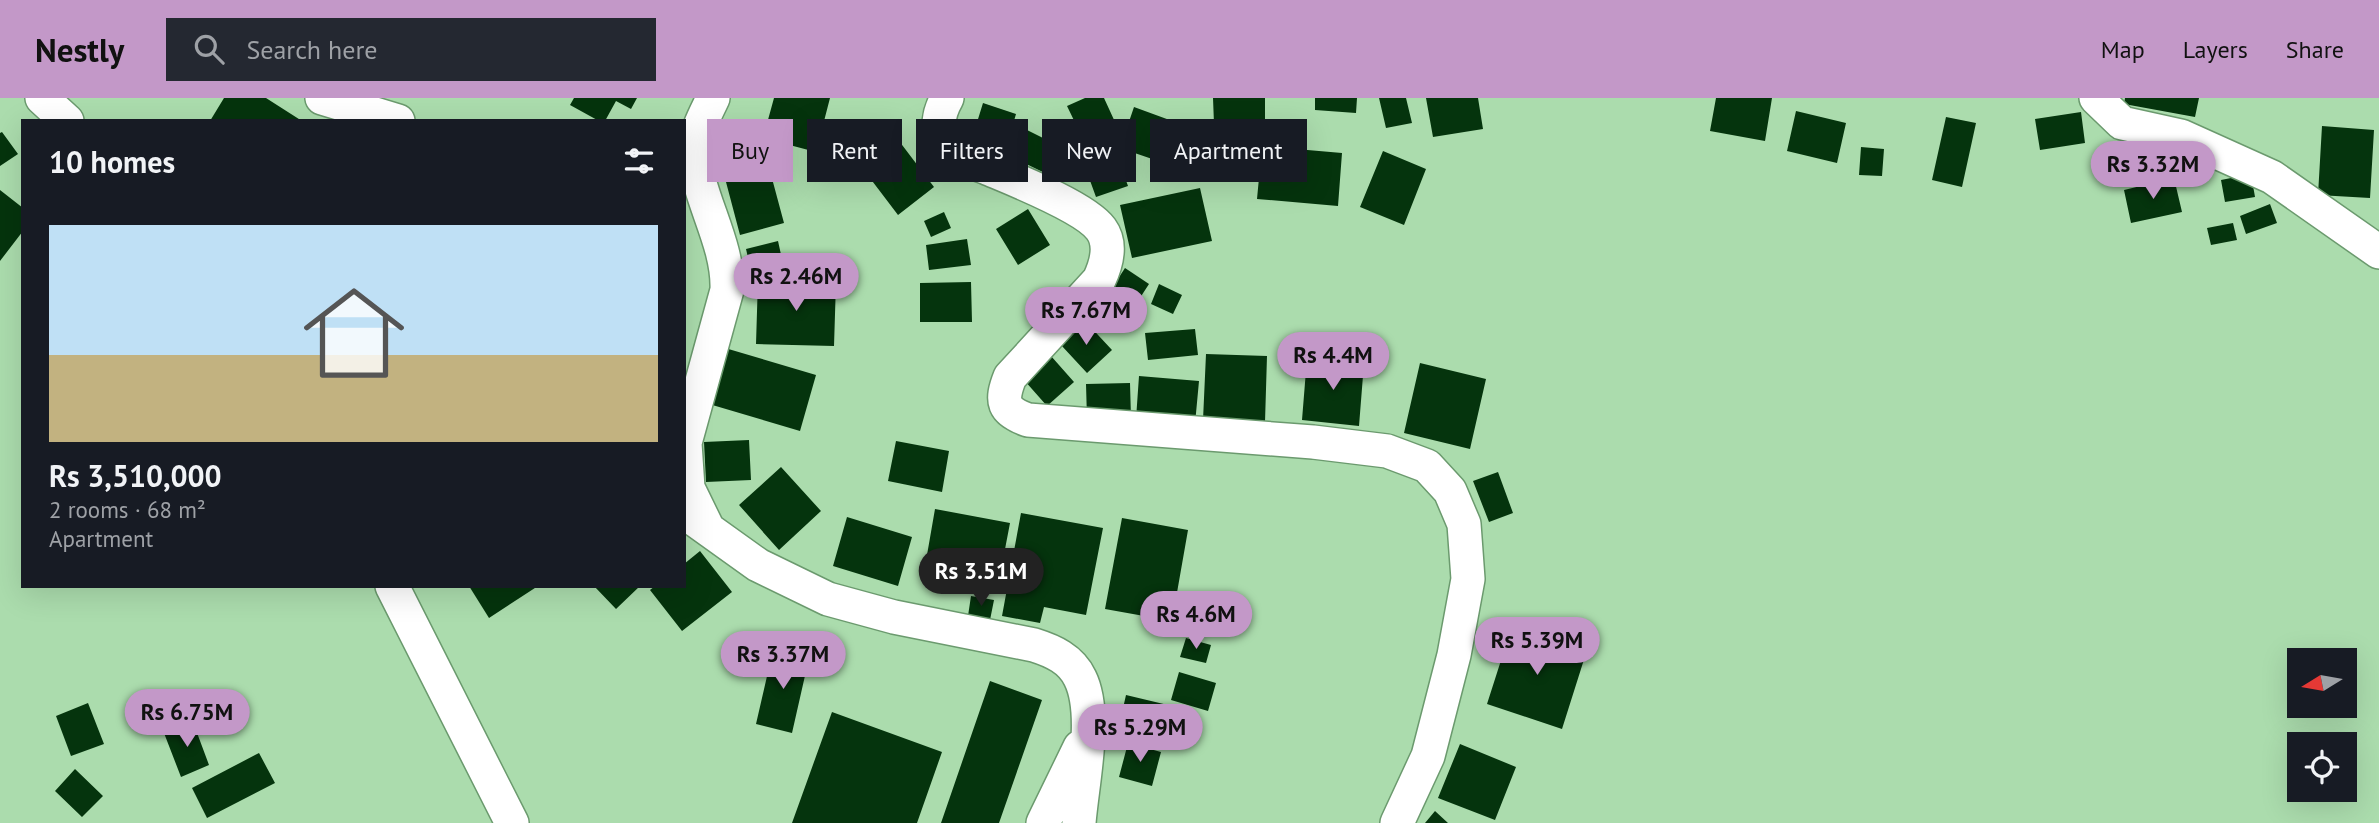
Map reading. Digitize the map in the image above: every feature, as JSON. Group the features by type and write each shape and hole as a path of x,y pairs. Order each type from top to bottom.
{"street":[{"path":"42,98 65,119"},
{"path":"322,98 390,119"},
{"path":"686,439 726,290 727,274 712,213 698,176 695,148 713,98"},
{"path":"947,98 941,108 940,134 954,154 1028,185 1091,219 1102,230 1107,246 1106,265 1099,280 1010,377 1004,393 1005,404 1012,415 1028,421 1312,442 1387,451 1427,466 1450,491 1464,524 1468,579 1454,654 1428,756 1397,823"},
{"path":"2096,98 2122,123 2181,136 2272,177 2379,252"},
{"path":"686,458 688,488 709,533"},
{"path":"686,514 709,533 758,565 828,599 894,617 1054,651 1069,662 1080,678 1087,701 1087,736 1079,823"},
{"path":"393,588 512,823"},
{"path":"1043,823 1059,785 1087,736"}],"building":[{"path":"224,98 266,98 299,119 211,119"},
{"path":"574,98 637,98 631,109 616,101 606,119 595,119 570,105"},
{"path":"774,98 830,98 825,119 807,119 807,150 793,146 793,119 768,119"},
{"path":"1085,98 1104,98 1114,119 1073,119 1067,106"},
{"path":"1213,98 1265,98 1265,119 1214,119"},
{"path":"1315,98 1357,98 1356,113 1315,110"},
{"path":"1379,98 1406,98 1412,123 1386,128"},
{"path":"1426,98 1478,98 1483,129 1433,137"},
{"path":"1716,98 1772,98 1765,141 1710,131"},
{"path":"2125,98 2199,98 2195,117 2124,104"},
{"path":"983,103 1016,114 1015,119 978,119"},
{"path":"1134,107 1167,119 1150,119 1150,158 1136,153 1136,119 1130,119"},
{"path":"1796,111 1846,123 1837,163 1787,151"},
{"path":"2081,112 2085,143 2040,150 2035,119"},
{"path":"1946,117 1976,123 1962,187 1932,180"},
{"path":"2322,126 2374,130 2370,198 2318,195"},
{"path":"1028,130 1042,138 1042,172 1028,165"},
{"path":"2,132 18,154 0,166 0,133"},
{"path":"902,145 916,163 916,182 930,182 934,187 898,215 873,182 902,182"},
{"path":"1861,147 1884,149 1882,176 1859,175"},
{"path":"2168,148 2172,171 2136,177 2133,154"},
{"path":"1307,150 1342,153 1338,206 1257,199 1259,182 1307,182"},
{"path":"1383,151 1426,169 1404,225 1360,207"},
{"path":"2251,174 2255,197 2225,202 2221,180"},
{"path":"2174,178 2182,212 2131,223 2124,190"},
{"path":"726,182 773,182 784,223 740,235"},
{"path":"1091,182 1127,182 1128,186 1096,197"},
{"path":"1200,188 1212,241 1132,258 1120,205"},
{"path":"0,190 21,206 21,234 0,261"},
{"path":"2270,204 2277,223 2246,234 2240,216"},
{"path":"1028,209 1050,245 1018,265 996,229"},
{"path":"944,212 951,228 931,237 924,221"},
{"path":"2233,223 2237,240 2211,245 2207,228"},
{"path":"967,239 971,265 929,270 926,245"},
{"path":"778,241 782,259 750,266 746,249"},
{"path":"1125,268 1149,284 1136,304 1112,288"},
{"path":"758,279 836,282 834,346 756,344"},
{"path":"971,282 972,322 920,322 920,283"},
{"path":"1159,284 1182,295 1173,314 1151,304"},
{"path":"1085,321 1112,350 1087,373 1061,345"},
{"path":"1195,329 1198,355 1148,360 1145,333"},
{"path":"725,348 816,375 800,431 709,404"},
{"path":"1206,354 1267,356 1265,422 1203,420"},
{"path":"1051,356 1074,382 1047,406 1024,380"},
{"path":"1307,358 1364,363 1359,426 1302,420"},
{"path":"1420,363 1486,379 1470,449 1404,433"},
{"path":"1139,376 1199,381 1195,424 1136,419"},
{"path":"1130,383 1131,418 1087,419 1086,384"},
{"path":"749,440 751,480 706,482 704,442"},
{"path":"896,441 949,451 942,492 888,481"},
{"path":"781,467 821,511 779,550 739,505"},
{"path":"1498,472 1513,513 1489,522 1473,481"},
{"path":"935,509 1010,523 997,591 923,578"},
{"path":"1021,513 1103,528 1086,615 1044,607 1040,623 1002,616"},
{"path":"847,517 912,537 898,586 833,566"},
{"path":"1122,518 1188,530 1172,621 1105,609"},
{"path":"700,551 732,592 682,631 650,590 686,588 686,562"},
{"path":"470,588 535,588 489,618"},
{"path":"596,588 638,588 616,609"},
{"path":"971,596 994,600 990,620 968,616"},
{"path":"1512,626 1587,650 1562,729 1487,704"},
{"path":"1186,638 1211,645 1206,663 1180,657"},
{"path":"773,650 809,658 792,733 756,724"},
{"path":"1179,672 1216,683 1208,711 1171,700"},
{"path":"990,681 1042,700 999,823 941,823"},
{"path":"1126,695 1172,706 1165,737 1119,726"},
{"path":"88,703 104,744 71,756 56,716"},
{"path":"832,712 942,752 917,823 792,823"},
{"path":"193,722 209,765 181,777 164,733"},
{"path":"1128,743 1161,752 1152,786 1119,777"},
{"path":"1460,744 1516,767 1495,820 1438,798"},
{"path":"259,753 275,783 207,818 192,788"},
{"path":"75,769 103,796 82,817 55,791"},
{"path":"1435,811 1448,823 1425,823"}]}
